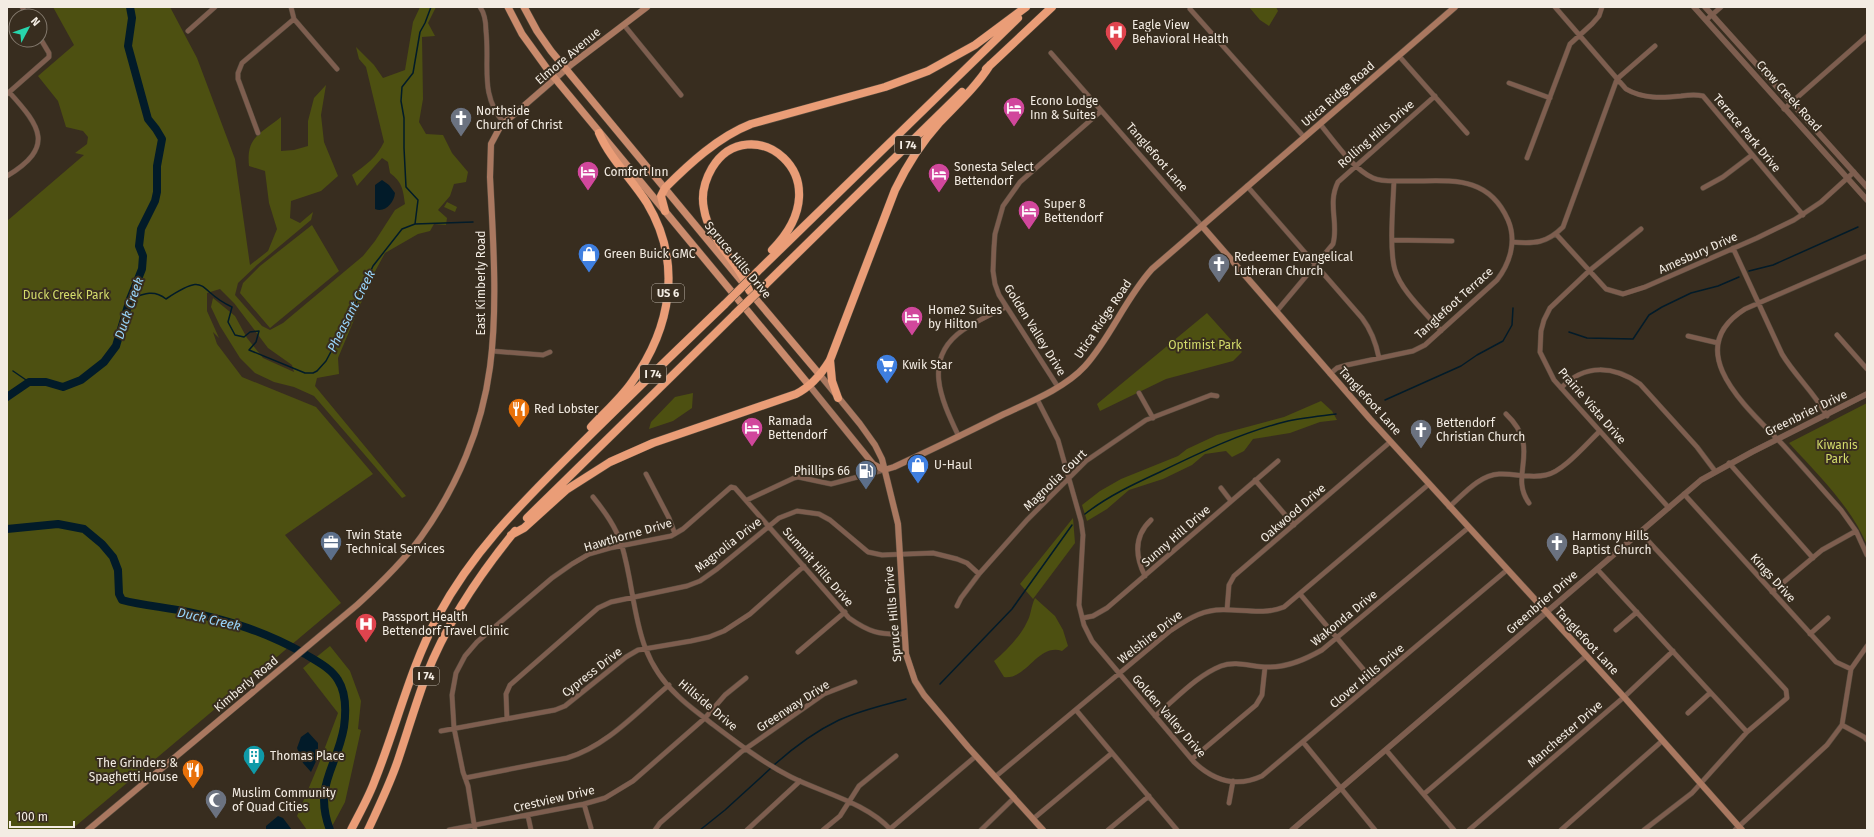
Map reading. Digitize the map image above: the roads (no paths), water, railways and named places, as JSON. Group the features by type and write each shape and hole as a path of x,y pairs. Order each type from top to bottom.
{"highway":[{"path":"665,211 661,196 665,188 716,144 741,128 886,87 928,71 975,45 1026,7"},
{"name":"I 74","path":"351,830 375,781 415,666 435,622 474,558 498,528 532,492 725,304 746,288 755,271 1031,7"},
{"name":"I 74","path":"368,830 388,787 426,676 440,644 476,582 511,535 550,494 990,65 1052,7"},
{"path":"511,535 524,528 566,490 610,462 653,443 796,394 820,375 830,360 895,190 906,168 927,137 981,80 990,65"},
{"name":"US 6","path":"581,444 585,433 625,391 647,360 663,322 668,287 667,256 658,226 647,203 604,145 599,133"},
{"path":"746,288 746,280 718,242 708,224 704,210 703,198 708,177 718,161 734,149 752,145 771,149 788,162 796,178 799,198 797,211 788,231 755,271"},
{"path":"830,360 832,381 838,398"}],"main road":[{"name":"US 6","path":"508,7 529,45 556,80"},
{"path":"524,7 537,31 566,70"},
{"name":"Elmore Avenue","path":"504,123 566,70 647,7"},
{"name":"Utica Ridge Road","path":"884,470 894,467 959,437 1037,399 1058,387 1083,368 1095,354 1130,296 1142,280 1164,258 1455,7"},
{"name":"Spruce Hills Drive","path":"566,70 820,375 875,445 882,459 898,524 906,654 915,681 924,695 976,756 1043,830"},
{"name":"Spruce Hills Drive","path":"556,80 873,464 884,470"},
{"name":"East Kimberly Road","path":"412,549 425,532 448,494 468,450 483,408 492,350 494,311 490,154 494,138 504,123"},
{"name":"Tanglefoot Lane","path":"1202,226 1390,442 1624,697 1738,829"},
{"name":"Kimberly Road","path":"88,830 314,641 379,584 412,549"}],"street":[{"path":"205,7 208,13"},
{"path":"188,31 215,7"},
{"path":"291,7 294,19 337,69"},
{"path":"480,7 485,19 487,36 488,92 494,112 504,123"},
{"name":"Terrace Park Drive","path":"1556,7 1626,89 1640,96 1702,96 1803,214"},
{"path":"1527,158 1570,44 1599,16 1602,7"},
{"name":"Crow Creek Road","path":"1694,7 1867,200"},
{"name":"Crow Creek Road","path":"1705,7 1867,187"},
{"path":"1706,20 1721,7"},
{"path":"1190,9 1304,137"},
{"path":"258,133 238,79 239,68 242,63 294,19"},
{"path":"624,25 681,95"},
{"path":"1784,109 1867,36"},
{"path":"1512,242 1538,242 1549,239 1563,227 1568,217 1617,79 1655,46"},
{"path":"7,176 33,157 38,146 35,124 26,111 8,93 49,57 49,53 46,48"},
{"name":"Tanglefoot Lane","path":"1051,53 1202,226"},
{"path":"1399,56 1467,133"},
{"path":"1509,83 1550,98"},
{"name":"Rolling Hills Drive","path":"1276,312 1333,244 1335,237 1332,201 1338,182 1355,164 1434,96"},
{"name":"Golden Valley Drive","path":"1058,387 1006,307 995,284 993,271 994,234 1003,206 1020,182 1101,111"},
{"name":"Tanglefoot Terrace","path":"1320,124 1355,164 1363,172 1374,179 1394,181 1455,181 1482,188 1493,196 1503,210 1510,226 1512,242 1510,257 1504,271 1497,280 1441,331 1419,348 1337,368 1330,374"},
{"path":"1703,188 1723,177 1752,155"},
{"name":"Amesbury Drive","path":"1556,234 1606,289 1623,294 1645,287 1758,238 1822,202 1854,172"},
{"path":"1394,181 1392,257 1395,270 1400,282 1441,331"},
{"path":"1247,186 1316,264 1370,329 1375,340 1379,358"},
{"name":"Prairie Vista Drive","path":"1641,229 1589,271 1550,308 1544,320 1541,331 1540,352 1548,371 1561,388 1669,508"},
{"path":"1393,240 1452,241"},
{"path":"1733,248 1782,354 1790,368 1819,401 1827,416"},
{"path":"1867,256 1758,304 1733,317 1724,329 1718,343 1717,352 1726,381 1841,510 1856,530 1867,555"},
{"path":"959,437 944,405 940,392 938,370 940,360 949,342 957,334 1006,307"},
{"path":"1837,334 1867,369"},
{"path":"1688,336 1718,343"},
{"path":"492,350 543,355 550,352"},
{"path":"1561,388 1575,377 1595,370 1601,369 1629,376 1640,384 1697,447 1714,471"},
{"path":"1138,393 1153,418"},
{"name":"Greenbrier Drive","path":"1292,830 1701,480 1714,471 1777,439 1827,416 1867,394"},
{"name":"Magnolia Court","path":"957,606 961,598 979,574 1028,520 1094,455 1137,425 1211,395 1217,396"},
{"name":"Golden Valley Drive","path":"1037,399 1058,440 1077,504 1083,535 1079,595 1083,618 1092,641 1192,760 1205,773 1219,780 1233,781"},
{"path":"1506,414 1515,423 1521,433 1524,443 1522,491 1529,503"},
{"path":"1449,507 1486,477 1499,474 1522,476 1546,475 1552,473 1569,460 1600,431"},
{"name":"Oakwood Drive","path":"1227,610 1229,585 1234,576 1390,442"},
{"name":"Sunny Hill Drive","path":"1083,618 1093,616 1107,608 1278,461"},
{"path":"1729,464 1813,558"},
{"name":"Utica Ridge Road","path":"747,500 798,477 831,484 884,470"},
{"path":"646,474 669,518 675,534"},
{"path":"1255,480 1294,525"},
{"name":"Welshire Drive","path":"995,777 1170,631 1190,618 1200,614 1227,610 1259,612 1284,607 1429,484"},
{"name":"Summit Hills Drive","path":"731,488 735,488 747,500 855,622 870,631 880,634 904,634"},
{"name":"Hawthorne Drive","path":"475,828 454,728 452,694 456,673 465,656 477,642 552,578 572,564 589,554 675,534 683,529 731,488"},
{"path":"1221,488 1231,501"},
{"name":"Kings Drive","path":"1684,494 1836,662 1851,670"},
{"name":"Hillside Drive","path":"593,497 608,516 622,546 640,633 645,649 649,658 677,696 761,760 800,782 876,815 891,829"},
{"name":"Magnolia Drive","path":"507,719 506,694 510,685 598,608 611,602 687,586 700,581 786,514 797,511 819,514 830,520 868,552 882,555 933,553 967,563 979,574"},
{"path":"1145,576 1139,563 1137,552 1138,539 1144,526 1151,520"},
{"name":"Wakonda Drive","path":"1155,716 1201,678 1222,666 1230,664 1265,667 1280,666 1305,660 1322,650 1468,528"},
{"path":"1772,592 1822,550 1856,530"},
{"path":"1640,532 1787,692 1787,698 1747,732 1700,784 1680,802 1644,830"},
{"name":"Cypress Drive","path":"440,731 555,710 565,706 626,657 638,650 709,637 724,630 750,614 804,566"},
{"path":"1597,569 1747,732"},
{"name":"Clover Hills Drive","path":"1233,781 1251,781 1262,776 1507,570"},
{"path":"1300,594 1374,682"},
{"path":"798,652 845,612"},
{"path":"1616,630 1637,612"},
{"path":"1810,634 1828,618"},
{"path":"1738,829 1827,745 1842,725 1851,670 1867,646"},
{"name":"Manchester Drive","path":"1469,830 1624,697 1673,651"},
{"path":"1424,794 1586,656"},
{"path":"1192,760 1256,705 1262,695 1265,667"},
{"name":"Crestview Drive","path":"449,830 475,828 605,798 633,781 705,718 725,695 746,678"},
{"name":"Greenway Drive","path":"655,830 660,823 746,749 824,694 855,682"},
{"path":"465,778 560,760 582,754 601,743 669,686"},
{"path":"1688,713 1710,692"},
{"path":"1076,710 1177,830"},
{"path":"1842,725 1864,736 1867,740"},
{"path":"1303,742 1376,830"},
{"path":"1561,830 1662,742"},
{"path":"1386,750 1454,830"},
{"path":"1033,819 1112,753"},
{"path":"823,830 840,816 859,786 896,756"},
{"path":"891,829 976,756"},
{"path":"1229,803 1233,781"},
{"path":"747,830 800,782"},
{"path":"1108,830 1148,796"},
{"path":"981,830 1014,798"},
{"path":"584,804 591,828"},
{"path":"528,816 531,830"}],"water":[{"path":"382,180 389,185 395,193 391,204 382,210 379,210 375,209 375,185"},
{"path":"308,732 318,743 318,757 311,772 303,763 297,748 301,737"},
{"path":"278,816 283,818 292,830 266,830 266,826"}],"waterway":[{"name":"Duck Creek","path":"7,397 29,382 46,382 63,387 81,380 104,362 116,346 130,299 142,269 143,256 139,246 141,229 155,201 157,192 157,166 162,139 148,119 128,46 132,18 130,7"},
{"name":"Pheasant Creek","path":"130,299 148,293 157,294 166,299 180,290 190,286 202,286 221,301 232,307 228,322 235,335 244,337 250,332 259,331 256,342 249,350 305,373 313,373 317,371 326,361 352,312 373,266 402,229 415,224 418,200 406,187 404,118 401,101 402,87 413,73 420,32 431,7"},
{"path":"415,224 473,222"},
{"path":"1749,271 1773,265 1858,227"},
{"path":"1569,332 1587,338 1633,339 1649,315 1662,307 1691,293 1718,286 1739,277"},
{"path":"1385,400 1461,366 1477,355 1503,341 1512,325 1513,308"},
{"path":"13,371 29,382"},
{"path":"1085,514 1112,496 1131,486 1207,450 1239,437 1288,421 1336,414"},
{"name":"Duck Creek","path":"7,529 58,524 84,529 102,544 113,557 118,570 119,594 122,600 138,604 180,610 234,623 262,633 291,646 327,668 341,685 345,709 344,727 341,741 325,788 325,814 330,830"},
{"path":"940,684 1012,609 1072,525"},
{"path":"774,765 805,740 839,720 847,716 906,699"},
{"path":"700,830 725,810 771,768"}],"place":[{"name":"Eagle View Behavioral Health","path":"1116,52"},
{"name":"Econo Lodge Inn & Suites","path":"1014,128"},
{"name":"Northside Church of Christ","path":"461,138"},
{"name":"Comfort Inn","path":"588,192"},
{"name":"Sonesta Select Bettendorf","path":"939,194"},
{"name":"Super 8 Bettendorf","path":"1029,230"},
{"name":"Green Buick GMC","path":"589,274"},
{"name":"Redeemer Evangelical Lutheran Church","path":"1219,284"},
{"name":"Home2 Suites by Hilton","path":"912,336"},
{"name":"Kwik Star","path":"887,384"},
{"name":"Red Lobster","path":"519,428"},
{"name":"Ramada Bettendorf","path":"752,448"},
{"name":"Bettendorf Christian Church","path":"1421,450"},
{"name":"U-Haul","path":"918,484"},
{"name":"Phillips 66","path":"866,490"},
{"name":"Twin State Technical Services","path":"331,562"},
{"name":"Harmony Hills Baptist Church","path":"1557,562"},
{"name":"Passport Health Bettendorf Travel Clinic","path":"366,644"},
{"name":"Thomas Place","path":"254,776"},
{"name":"The Grinders & Spaghetti House","path":"193,790"},
{"name":"Muslim Community of Quad Cities","path":"216,820"}],"park label":[{"name":"Duck Creek Park","path":"66,295"},
{"name":"Optimist Park","path":"1205,345"},
{"name":"Kiwanis Park","path":"1837,452"}]}
